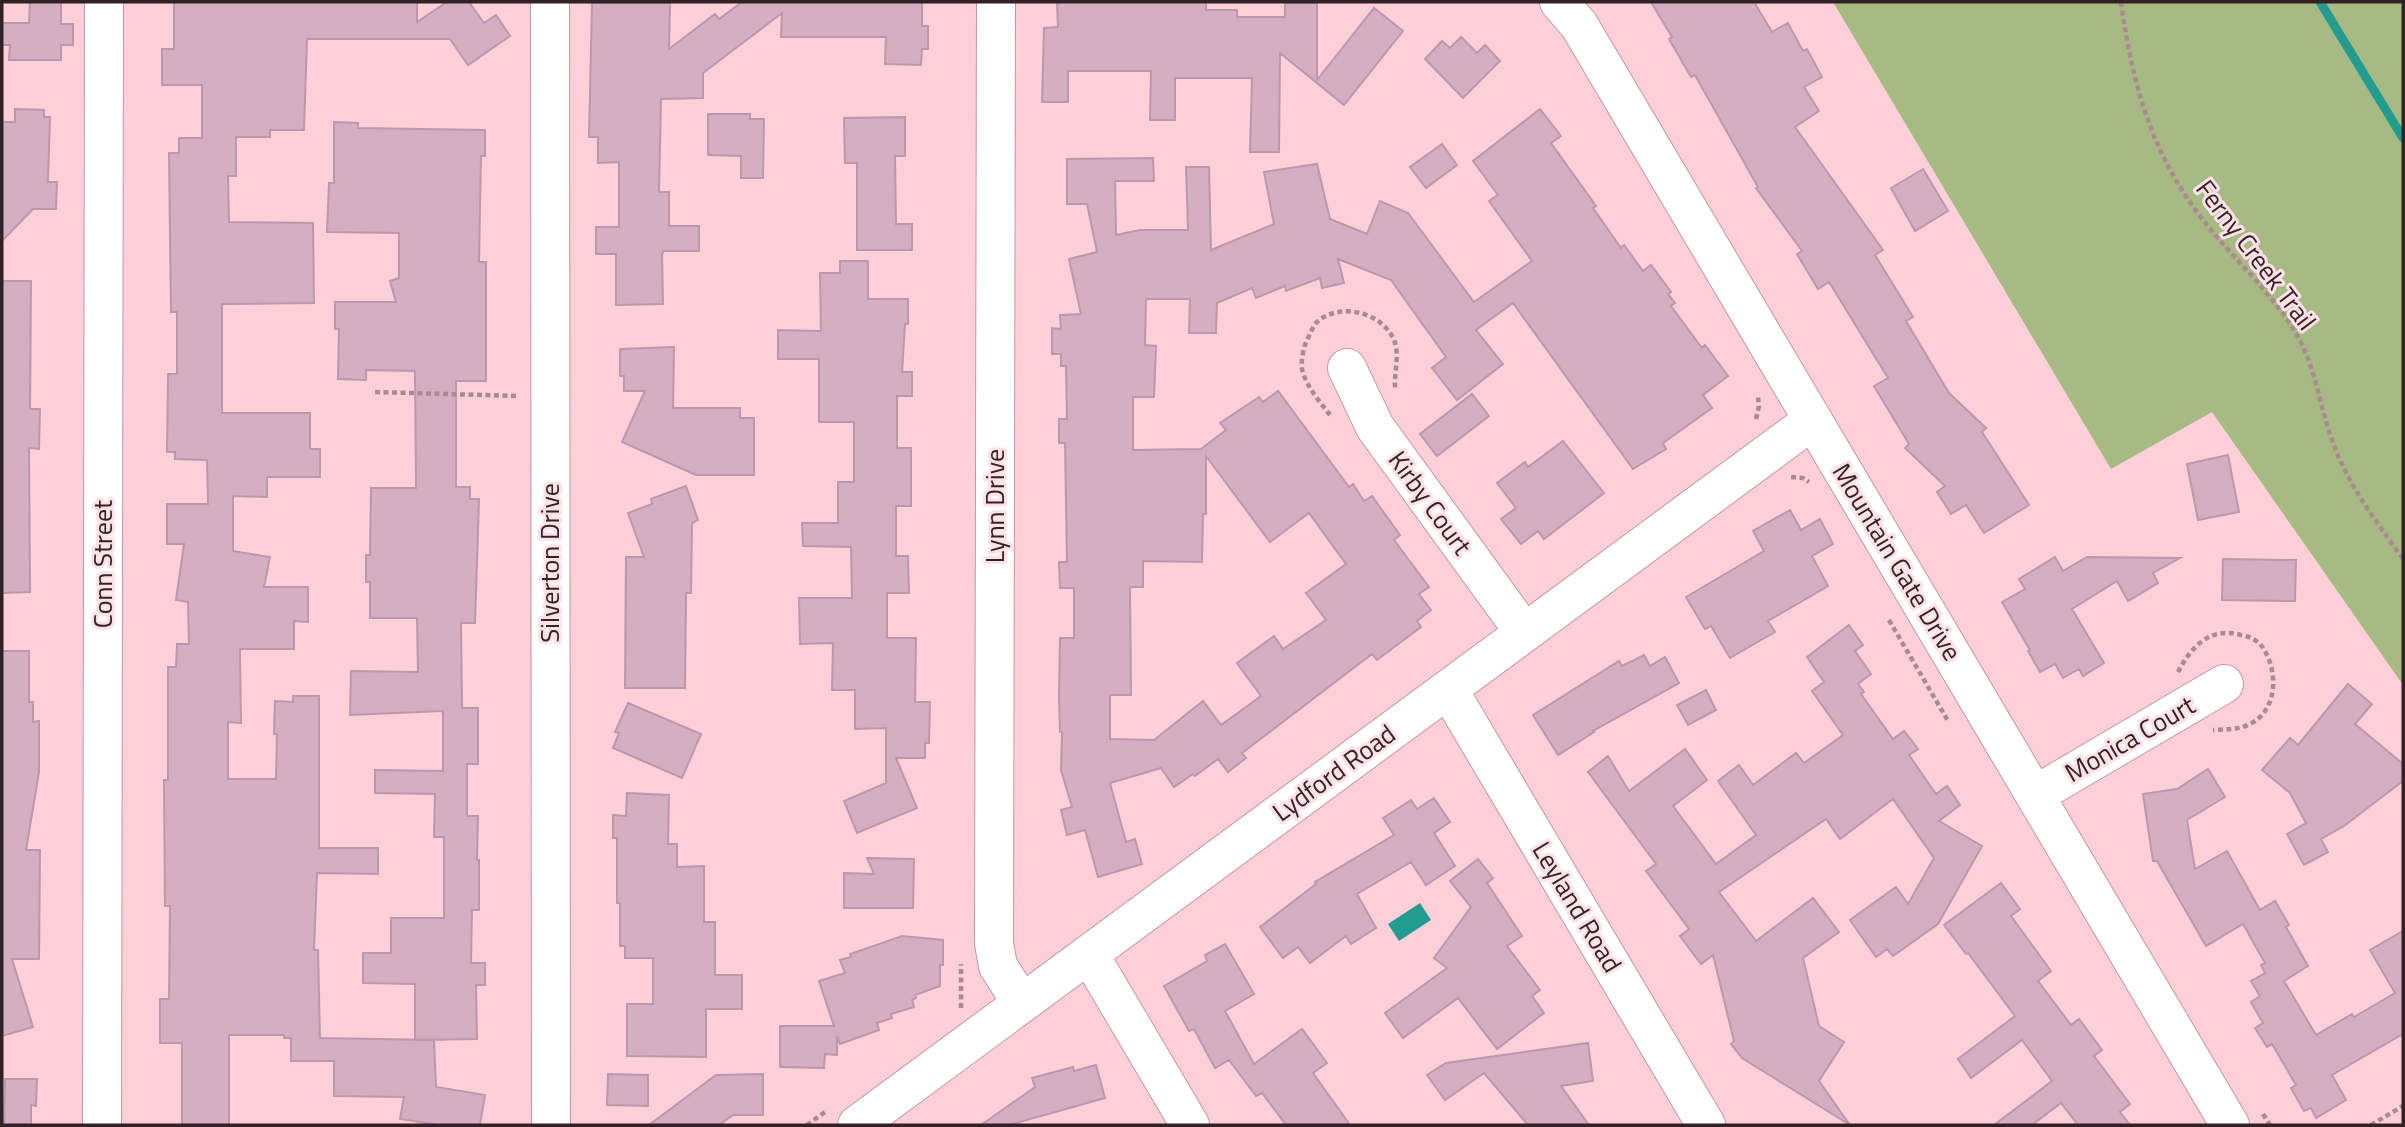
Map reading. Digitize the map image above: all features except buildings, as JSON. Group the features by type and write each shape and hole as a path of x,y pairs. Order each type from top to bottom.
{"street":[{"name":"Conn Street","path":"102,1125 104,2"},
{"name":"Silverton Drive","path":"550,2 551,1125"},
{"name":"Lynn Drive","path":"996,2 994,943 998,966 1021,1002"},
{"name":"Mountain Gate Drive","path":"1569,10 2230,1125"},
{"name":"Kirby Court","path":"1347,369 1375,428 1524,632"},
{"name":"Lydford Road","path":"857,1125 1813,420"},
{"name":"Monica Court","path":"2035,794 2224,684"},
{"name":"Leyland Road","path":"1448,689 1706,1125"},
{"path":"1089,954 1190,1125"}],"path":[{"name":"Ferny Creek Trail","path":"2121,2 2138,94 2164,157 2181,190 2210,229 2287,318 2310,365 2332,441 2344,471 2403,559"},
{"path":"375,392 551,396"},
{"path":"2371,1125 2403,1107"}],"shaded area":[{"path":"1833,2 2403,2 2403,685 2212,412 2111,469"},
{"path":"1420,903 1431,920 1399,941 1388,924"}],"waterway":[{"path":"2320,2 2403,138"}]}
